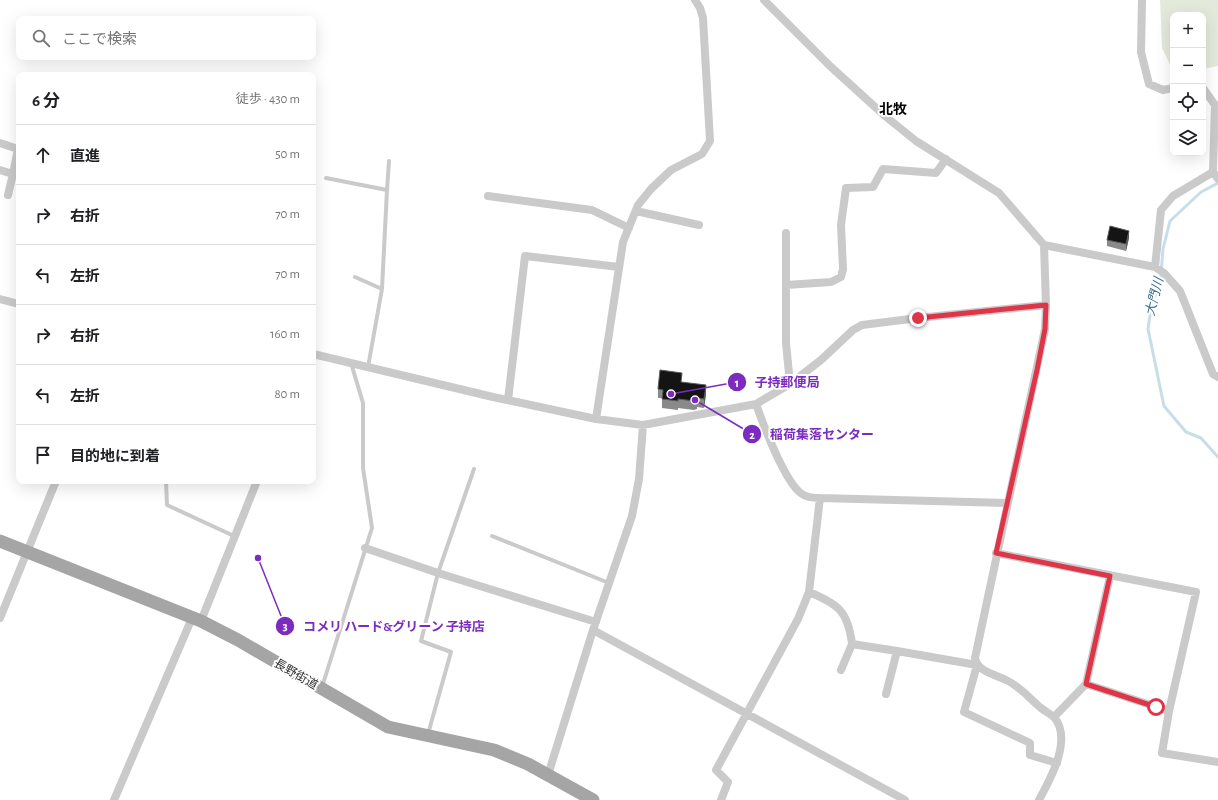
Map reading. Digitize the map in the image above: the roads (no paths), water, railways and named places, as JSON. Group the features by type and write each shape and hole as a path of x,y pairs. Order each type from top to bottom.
{"main road":[{"name":"長野街道","path":"0,541 196,620 238,640 388,727 473,744 494,750 510,756 548,775 593,800"}],"street":[{"path":"596,419 623,242 638,205 651,189 671,170 702,154 710,141 703,18 700,8 695,0"},
{"path":"764,0 830,66 885,116 916,141 999,193 1044,245 1155,267 1164,273 1180,291 1213,374 1218,377"},
{"path":"1142,0 1141,52 1149,84 1162,90 1170,89"},
{"path":"1155,267 1161,210 1173,196 1216,176 1215,105 1206,92"},
{"path":"0,143 16,148"},
{"path":"786,285 831,282 840,277 843,269 841,225 846,188 873,187 883,169 936,172 946,159"},
{"path":"8,195 16,163"},
{"path":"0,170 13,174"},
{"path":"488,196 592,210 629,228"},
{"path":"636,211 699,225"},
{"path":"786,233 786,343 790,384"},
{"path":"1044,245 1046,305 1042,350 996,553 975,658 977,665 964,712 1030,743 1030,755 1058,763"},
{"path":"508,400 525,256 619,267"},
{"path":"0,299 16,303"},
{"path":"316,355 596,419 643,425 756,404 790,384 821,360 853,330 862,326 918,318 1046,305"},
{"path":"756,404 771,442 790,481 802,495 820,498 1007,503"},
{"path":"548,775 595,626 632,516 639,479 643,425"},
{"path":"0,618 55,484"},
{"path":"114,800 234,536 256,484"},
{"path":"721,800 728,782 716,770 748,714 798,620 809,592 820,498"},
{"path":"365,548 595,626 748,714 905,800"},
{"path":"996,553 1196,592 1169,711 1162,753 1218,762"},
{"path":"1054,717 1086,684 1110,576"},
{"path":"809,592 836,605 845,615 850,630 852,644 841,670"},
{"path":"852,644 977,665 984,671 1007,680 1026,692 1041,708 1054,717 1060,728 1061,742 1058,763 1039,800"},
{"path":"886,694 897,651"},
{"path":"1086,684 1169,711"}],"lane":[{"path":"368,367 382,289 389,161"},
{"path":"326,178 387,190"},
{"path":"355,277 382,289"},
{"path":"322,688 372,528 363,468 363,403 351,363"},
{"path":"427,736 451,652 421,641 438,573 474,469"},
{"path":"166,484 167,505 234,536"},
{"path":"492,536 610,583"}],"waterway":[{"name":"大門川","path":"1218,183 1201,192 1170,221 1163,249 1160,286 1152,301 1148,329 1164,406 1186,432 1201,438 1218,457"}],"place":[{"name":"子持郵便局","path":"671,394"},
{"name":"稲荷集落センター","path":"695,400"},
{"name":"コメリ ハード&グリーン 子持店","path":"258,558"}],"district":[{"name":"北牧","path":"893,110"}]}
